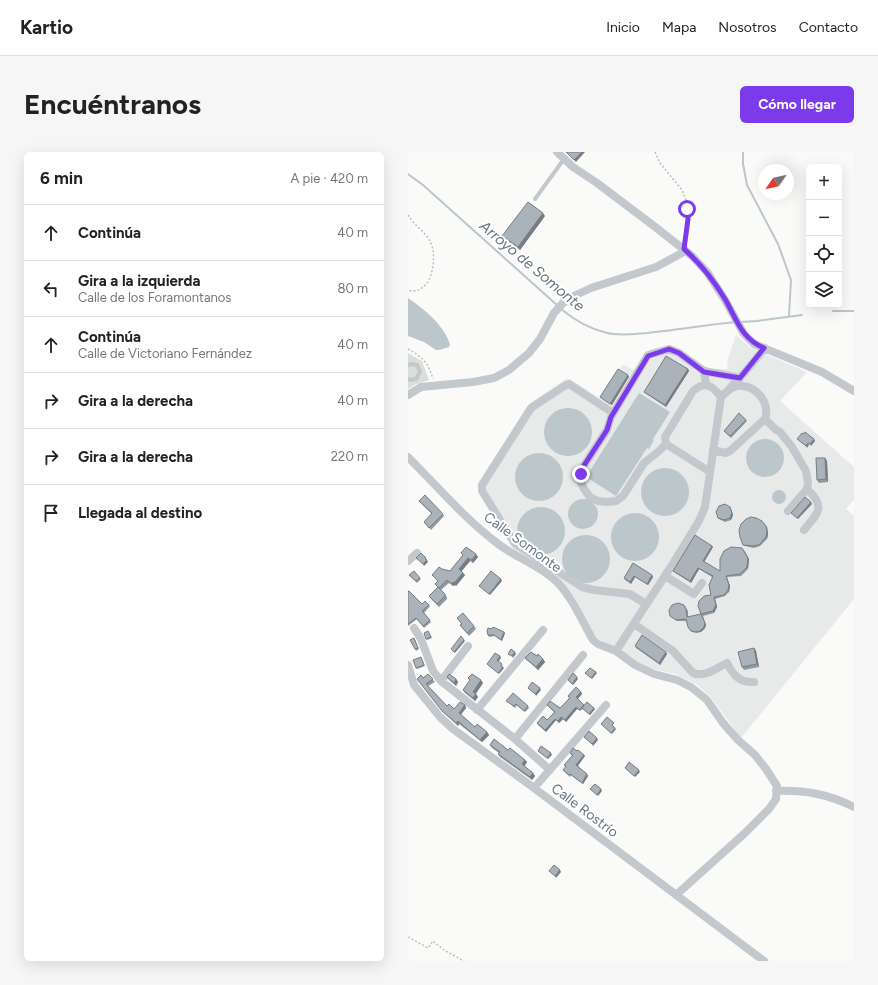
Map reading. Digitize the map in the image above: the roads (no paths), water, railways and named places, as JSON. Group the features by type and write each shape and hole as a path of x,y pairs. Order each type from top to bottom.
{"street":[{"path":"557,152 564,159 684,249 707,272 725,300 741,330 754,344 822,372 854,391"},
{"path":"408,395 421,387 473,382 494,378 509,370 529,352 540,339 554,313 576,294 656,267 682,253 684,249"},
{"path":"616,651 699,521 705,507 721,397 740,378 764,348"},
{"path":"666,444 644,463 623,496 616,501 598,501 590,497 584,489 581,482 583,467 607,430 613,413 648,356 669,349 679,353 704,372 740,378"},
{"path":"704,372 706,385"},
{"path":"613,413 569,384 566,385 531,408 482,485 482,491 515,544 582,587 594,590 630,594 646,604"},
{"path":"710,472 666,444 665,437 693,391 699,386 711,386 721,397"},
{"path":"713,450 726,453 730,451 765,419 767,413 764,400 759,394 743,386 730,389"},
{"path":"765,419 774,430 780,432 803,464 808,478 807,489 788,511"},
{"name":"Calle Somonte","path":"408,457 436,485 450,502 496,542 538,568 557,582 572,602 593,640 598,644 616,651 634,665 654,674 677,680 691,687 707,700 723,724 755,755 766,769 776,786 776,790"},
{"path":"804,530 819,510 819,505 816,498 807,489"},
{"path":"408,561 417,553"},
{"path":"665,576 694,594 702,583"},
{"path":"634,624 674,651 693,673 702,675"},
{"path":"414,628 421,639 433,671 440,681 515,739 550,770"},
{"path":"477,710 543,630"},
{"path":"440,681 468,646"},
{"path":"515,739 584,655"},
{"path":"691,687 702,675 726,663 736,678 743,681 754,682"},
{"name":"Calle Rostrío","path":"408,665 414,685 440,717 453,730 534,788 764,961"},
{"path":"534,788 606,705"},
{"path":"676,895 745,833 769,809 776,799 776,790 811,792 828,796 854,807"}],"lane":[{"path":"535,199 564,159"},
{"path":"408,365 414,364 419,367 420,372 416,379"},
{"path":"408,379 416,379"},
{"path":"416,379 421,387"}],"waterway":[{"path":"743,152 743,164 747,185 778,244 791,280 789,316"},
{"name":"Arroyo de Somonte","path":"408,174 423,185 558,306"},
{"name":"Arroyo de Somonte","path":"561,309 576,320 588,326 607,333 616,334 647,333 735,322"},
{"name":"Arroyo de Somonte","path":"833,311 854,311"},
{"name":"Arroyo de Somonte","path":"740,322 802,315"}]}
